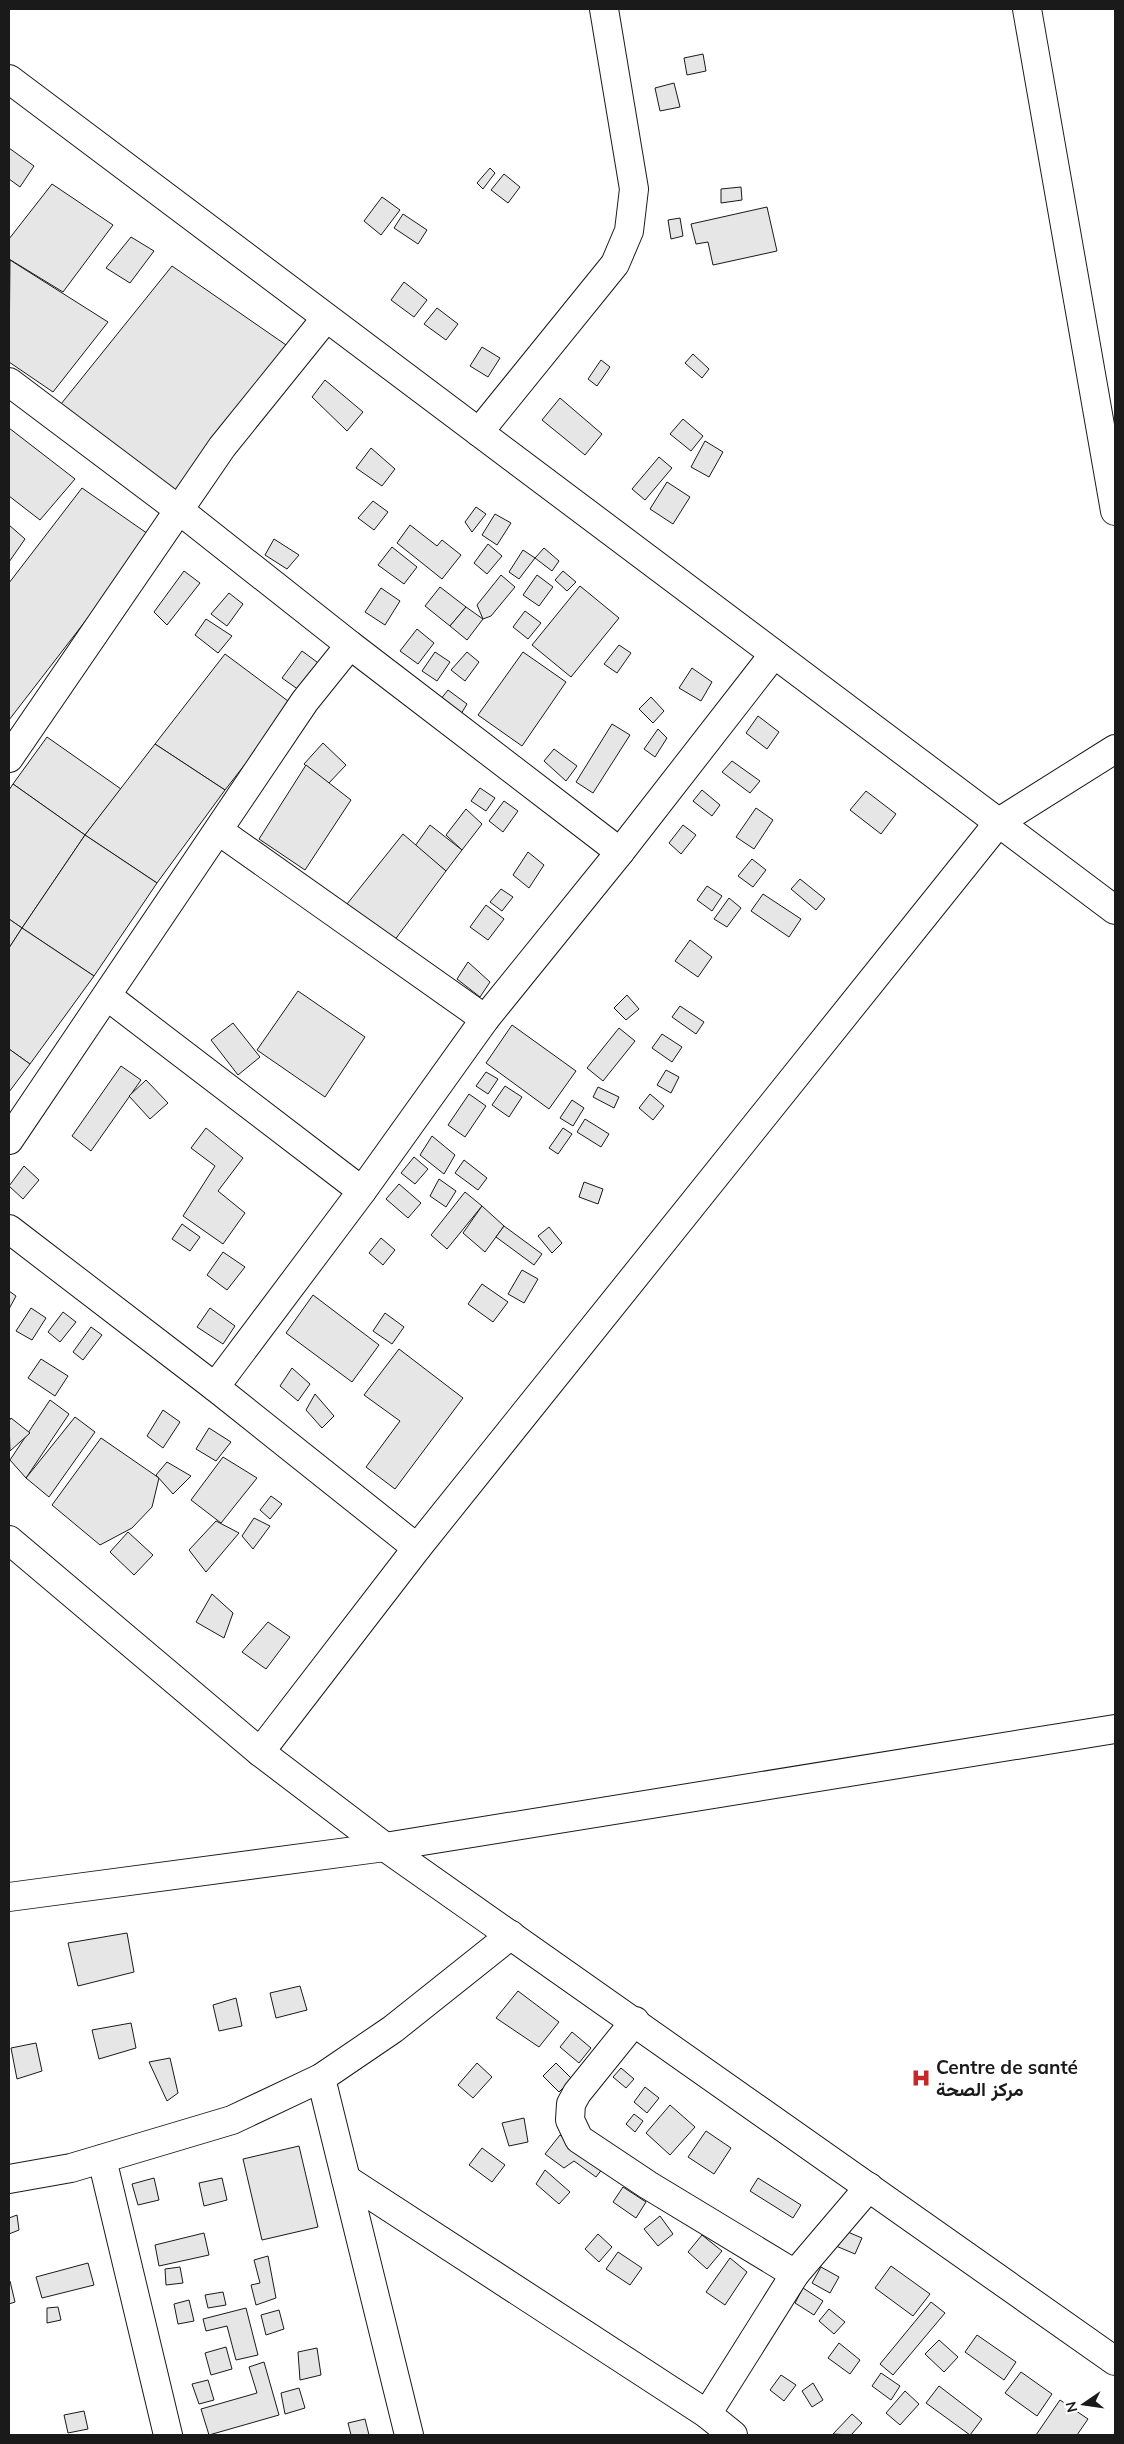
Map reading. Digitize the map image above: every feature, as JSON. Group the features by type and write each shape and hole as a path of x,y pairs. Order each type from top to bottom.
{"street":[{"path":"479,432 615,264 629,231 634,189 604,9"},
{"path":"1027,9 1115,512"},
{"path":"9,79 1115,910"},
{"path":"9,758 222,447 326,318"},
{"path":"9,384 179,510 350,645 620,852"},
{"path":"9,1140 305,701 350,645"},
{"path":"215,1387 362,1191 485,1018 620,852 774,654"},
{"path":"260,1752 417,1548 999,822 1115,749"},
{"path":"219,831 485,1018"},
{"path":"106,996 362,1191"},
{"path":"9,1229 215,1387 417,1548"},
{"path":"9,1540 260,1752 385,1846 1115,2361"},
{"path":"9,1897 385,1846 1115,1729"},
{"path":"9,2179 71,2168 232,2120 321,2078 393,2029 511,1934"},
{"path":"634,2021 577,2093 571,2104 570,2120 579,2139 648,2184 795,2274"},
{"path":"321,2078 408,2435"},
{"path":"102,2159 168,2435"},
{"path":"346,2179 707,2414 733,2435"},
{"path":"707,2414 795,2274 869,2187"}],"building":[{"path":"703,54 706,71 687,75 684,58"},
{"path":"674,83 680,107 660,111 655,88"},
{"path":"9,148 34,166 20,187 9,179"},
{"path":"490,168 495,173 483,189 477,183"},
{"path":"504,174 520,187 508,203 491,190"},
{"path":"52,184 113,225 63,292 9,259 9,239"},
{"path":"741,187 742,200 721,203 721,189"},
{"path":"382,197 400,210 381,235 364,221"},
{"path":"767,207 777,251 713,265 708,242 696,244 691,224"},
{"path":"403,214 427,230 418,244 394,228"},
{"path":"680,218 683,236 671,239 668,220"},
{"path":"131,237 154,251 130,283 106,268"},
{"path":"10,260 108,322 53,392 9,362"},
{"path":"172,266 289,347 175,494 61,404"},
{"path":"404,282 427,300 414,317 391,300"},
{"path":"437,308 458,324 446,340 424,324"},
{"path":"482,347 500,358 488,377 470,366"},
{"path":"693,354 709,369 702,378 685,363"},
{"path":"601,360 610,367 597,386 588,379"},
{"path":"325,380 363,412 347,431 312,397"},
{"path":"560,398 602,434 585,455 542,420"},
{"path":"683,419 703,436 691,451 670,434"},
{"path":"9,428 75,479 40,520 9,496"},
{"path":"705,441 723,452 709,477 691,467"},
{"path":"371,448 395,469 382,486 356,468"},
{"path":"659,457 672,468 645,500 632,489"},
{"path":"667,482 690,497 673,524 650,509"},
{"path":"82,488 151,536 9,720 9,583"},
{"path":"373,501 388,512 374,530 358,518"},
{"path":"476,507 486,514 472,532 465,522"},
{"path":"495,514 511,523 497,545 482,535"},
{"path":"9,525 25,539 9,562"},
{"path":"410,525 437,546 442,540 461,555 442,579 397,543"},
{"path":"274,539 299,555 287,569 265,555"},
{"path":"488,544 502,556 487,574 474,563"},
{"path":"392,547 417,567 404,584 378,565"},
{"path":"544,548 559,561 552,571 535,558"},
{"path":"523,550 535,558 519,579 509,572"},
{"path":"184,571 200,583 167,625 154,612"},
{"path":"563,571 576,582 567,591 555,580"},
{"path":"501,575 515,587 491,616 483,619 477,605"},
{"path":"537,575 553,587 539,606 523,595"},
{"path":"580,586 619,618 571,677 532,645"},
{"path":"440,587 466,607 450,626 425,606"},
{"path":"381,588 400,601 385,625 365,612"},
{"path":"229,593 243,604 227,626 211,614"},
{"path":"466,607 483,619 467,640 450,626"},
{"path":"525,611 541,623 528,639 513,627"},
{"path":"206,619 232,636 218,653 195,635"},
{"path":"417,629 434,643 418,664 400,651"},
{"path":"619,645 631,653 617,673 604,664"},
{"path":"302,651 321,665 299,690 282,678"},
{"path":"435,652 450,662 437,681 422,671"},
{"path":"467,652 479,662 465,681 451,670"},
{"path":"523,652 566,682 522,746 478,715"},
{"path":"225,654 292,704 225,790 155,744"},
{"path":"692,668 712,682 701,701 679,688"},
{"path":"448,690 467,704 461,714 440,700"},
{"path":"651,697 664,711 653,723 639,709"},
{"path":"758,716 779,732 767,749 746,733"},
{"path":"612,724 630,735 593,793 576,782"},
{"path":"658,729 667,738 655,757 644,749"},
{"path":"47,737 121,789 85,835 13,784"},
{"path":"323,743 346,765 327,785 304,764"},
{"path":"155,744 225,790 157,883 85,835"},
{"path":"554,749 577,766 566,781 544,761"},
{"path":"732,761 760,781 750,793 722,772"},
{"path":"306,765 351,800 305,870 259,839"},
{"path":"13,784 85,835 22,928 9,919 9,790"},
{"path":"480,788 495,798 486,811 471,801"},
{"path":"702,790 720,805 712,816 693,801"},
{"path":"866,791 896,814 881,834 850,810"},
{"path":"504,801 518,811 503,832 489,821"},
{"path":"756,808 773,820 754,849 736,837"},
{"path":"466,809 482,824 462,850 446,835"},
{"path":"430,825 462,850 446,871 415,846"},
{"path":"683,825 696,835 681,854 669,843"},
{"path":"403,834 446,871 394,941 347,904"},
{"path":"85,835 157,883 94,976 22,928"},
{"path":"528,852 544,865 529,888 513,875"},
{"path":"752,859 766,870 753,887 738,876"},
{"path":"800,879 825,899 816,910 791,889"},
{"path":"707,886 722,896 712,911 697,900"},
{"path":"501,889 513,897 502,911 490,902"},
{"path":"763,894 801,919 789,937 751,911"},
{"path":"729,898 741,908 727,927 714,919"},
{"path":"486,905 504,919 488,940 470,927"},
{"path":"9,919 22,928 9,948"},
{"path":"22,928 94,976 30,1064 9,1049 9,948"},
{"path":"690,940 712,957 698,977 675,961"},
{"path":"468,962 490,982 480,997 457,979"},
{"path":"298,991 365,1037 325,1097 257,1050"},
{"path":"627,995 639,1009 626,1020 614,1008"},
{"path":"680,1006 704,1022 696,1034 672,1017"},
{"path":"233,1023 260,1057 238,1075 211,1040"},
{"path":"512,1025 576,1071 549,1109 486,1063"},
{"path":"619,1028 635,1041 603,1081 587,1068"},
{"path":"662,1034 682,1047 672,1062 652,1048"},
{"path":"9,1049 30,1064 9,1092"},
{"path":"121,1066 141,1080 91,1151 72,1136"},
{"path":"666,1070 679,1077 671,1093 657,1085"},
{"path":"486,1072 498,1079 488,1094 476,1086"},
{"path":"146,1080 168,1103 150,1119 129,1096"},
{"path":"505,1086 522,1097 509,1117 492,1105"},
{"path":"598,1087 619,1097 614,1108 593,1097"},
{"path":"469,1094 486,1106 465,1137 448,1125"},
{"path":"650,1094 664,1106 653,1120 639,1108"},
{"path":"572,1100 584,1108 573,1126 560,1118"},
{"path":"585,1119 609,1134 601,1147 577,1132"},
{"path":"206,1128 243,1158 218,1191 245,1213 223,1244 183,1216 215,1166 191,1148"},
{"path":"563,1128 572,1134 558,1154 549,1148"},
{"path":"432,1136 455,1155 444,1174 420,1155"},
{"path":"414,1157 428,1169 415,1184 401,1173"},
{"path":"464,1160 487,1178 478,1190 455,1173"},
{"path":"24,1166 39,1180 23,1199 9,1186"},
{"path":"439,1179 456,1191 446,1207 430,1196"},
{"path":"584,1182 603,1189 598,1204 579,1197"},
{"path":"399,1184 421,1203 408,1218 386,1199"},
{"path":"465,1192 482,1206 447,1249 431,1235"},
{"path":"482,1206 504,1226 485,1252 463,1233"},
{"path":"182,1224 200,1237 190,1251 172,1239"},
{"path":"504,1226 542,1254 534,1265 496,1237"},
{"path":"549,1227 562,1243 552,1253 538,1236"},
{"path":"381,1238 395,1250 383,1265 369,1253"},
{"path":"223,1252 245,1267 227,1290 207,1275"},
{"path":"522,1270 538,1279 524,1303 508,1294"},
{"path":"482,1284 508,1302 493,1322 468,1304"},
{"path":"9,1291 16,1296 9,1309"},
{"path":"313,1295 379,1345 352,1382 286,1333"},
{"path":"31,1308 46,1318 32,1340 16,1331"},
{"path":"210,1308 235,1326 223,1344 197,1327"},
{"path":"63,1312 76,1322 60,1342 48,1332"},
{"path":"385,1313 404,1327 392,1344 373,1331"},
{"path":"91,1327 102,1335 83,1360 73,1352"},
{"path":"399,1349 463,1398 395,1489 366,1467 400,1421 364,1395"},
{"path":"41,1359 68,1376 55,1396 28,1378"},
{"path":"292,1368 310,1384 298,1401 280,1386"},
{"path":"315,1394 334,1416 322,1428 306,1410"},
{"path":"50,1400 69,1414 26,1478 10,1460"},
{"path":"163,1410 180,1422 163,1448 147,1436"},
{"path":"75,1417 95,1432 49,1497 26,1478"},
{"path":"11,1418 30,1433 10,1451 9,1421"},
{"path":"209,1428 231,1442 216,1461 196,1449"},
{"path":"101,1438 159,1478 152,1507 132,1528 100,1545 52,1505"},
{"path":"223,1457 257,1478 221,1523 191,1500"},
{"path":"167,1462 191,1476 173,1494 156,1475"},
{"path":"271,1496 282,1504 270,1519 260,1510"},
{"path":"254,1518 270,1526 253,1549 242,1536"},
{"path":"216,1521 239,1533 206,1572 189,1550"},
{"path":"128,1532 153,1555 134,1575 110,1552"},
{"path":"212,1594 233,1613 224,1638 196,1622"},
{"path":"268,1622 290,1637 266,1669 242,1652"},
{"path":"127,1933 134,1972 78,1986 68,1943"},
{"path":"300,1986 307,2010 276,2018 270,1993"},
{"path":"518,1991 559,2022 539,2047 496,2018"},
{"path":"236,1998 242,2026 219,2031 213,2005"},
{"path":"131,2023 136,2048 99,2059 92,2030"},
{"path":"572,2032 591,2048 579,2063 560,2047"},
{"path":"36,2043 42,2071 17,2079 11,2048"},
{"path":"170,2058 178,2093 167,2101 149,2062"},
{"path":"477,2063 492,2077 473,2098 458,2085"},
{"path":"556,2063 572,2079 559,2092 543,2076"},
{"path":"621,2068 634,2079 626,2088 613,2077"},
{"path":"645,2087 659,2098 647,2113 634,2102"},
{"path":"670,2105 695,2127 670,2155 646,2133"},
{"path":"634,2114 643,2121 635,2132 626,2124"},
{"path":"524,2118 528,2142 509,2146 502,2123"},
{"path":"706,2131 731,2148 714,2174 688,2157"},
{"path":"560,2135 603,2168 596,2177 574,2161 564,2168 545,2154"},
{"path":"299,2146 318,2227 262,2240 243,2159"},
{"path":"482,2148 505,2165 492,2182 469,2165"},
{"path":"545,2170 570,2192 559,2204 536,2184"},
{"path":"154,2178 159,2200 138,2205 132,2184"},
{"path":"222,2178 227,2200 204,2206 199,2183"},
{"path":"758,2178 801,2205 793,2218 750,2191"},
{"path":"623,2187 646,2202 636,2218 613,2202"},
{"path":"17,2215 19,2230 9,2234 9,2218"},
{"path":"660,2216 673,2234 658,2246 644,2229"},
{"path":"843,2230 862,2238 855,2254 836,2246"},
{"path":"204,2233 209,2255 159,2266 155,2245"},
{"path":"598,2234 612,2247 599,2262 585,2249"},
{"path":"702,2235 722,2251 707,2269 688,2252"},
{"path":"618,2252 642,2268 630,2285 606,2269"},
{"path":"268,2256 276,2298 256,2305 251,2285 260,2283 254,2260"},
{"path":"730,2258 747,2272 725,2305 706,2292"},
{"path":"88,2263 94,2285 42,2298 36,2277"},
{"path":"891,2266 930,2294 913,2316 875,2288"},
{"path":"180,2267 183,2283 166,2285 165,2269"},
{"path":"821,2267 839,2277 830,2293 812,2283"},
{"path":"9,2281 15,2302 9,2304"},
{"path":"803,2288 823,2301 814,2315 795,2303"},
{"path":"223,2292 226,2305 208,2308 205,2295"},
{"path":"189,2300 194,2321 178,2324 174,2304"},
{"path":"931,2302 945,2313 893,2375 880,2364"},
{"path":"58,2307 61,2320 47,2323 47,2308"},
{"path":"246,2308 258,2355 236,2360 227,2326 206,2331 203,2319"},
{"path":"829,2309 845,2322 834,2334 819,2321"},
{"path":"279,2310 284,2329 266,2335 261,2315"},
{"path":"977,2335 1016,2362 1004,2380 965,2352"},
{"path":"939,2340 958,2357 944,2372 925,2354"},
{"path":"839,2343 860,2360 850,2374 828,2358"},
{"path":"226,2347 232,2369 211,2375 205,2353"},
{"path":"317,2348 321,2375 300,2380 298,2352"},
{"path":"264,2362 279,2415 209,2435 201,2409 257,2393 249,2367"},
{"path":"1021,2372 1052,2394 1037,2416 1005,2393"},
{"path":"881,2373 900,2386 891,2400 872,2386"},
{"path":"781,2375 796,2385 784,2401 770,2390"},
{"path":"208,2380 214,2400 199,2404 192,2384"},
{"path":"813,2383 823,2400 812,2407 802,2391"},
{"path":"939,2386 982,2419 970,2435 926,2403"},
{"path":"299,2388 305,2408 285,2414 281,2393"},
{"path":"905,2391 919,2404 900,2425 886,2413"},
{"path":"1060,2400 1088,2419 1077,2435 1036,2435"},
{"path":"84,2411 88,2429 68,2433 64,2415"},
{"path":"852,2414 862,2423 851,2435 833,2434"},
{"path":"365,2419 369,2435 351,2435 348,2423"}],"place":[{"name":"Centre de santé مركز الصحة","path":"921,2078"}]}
